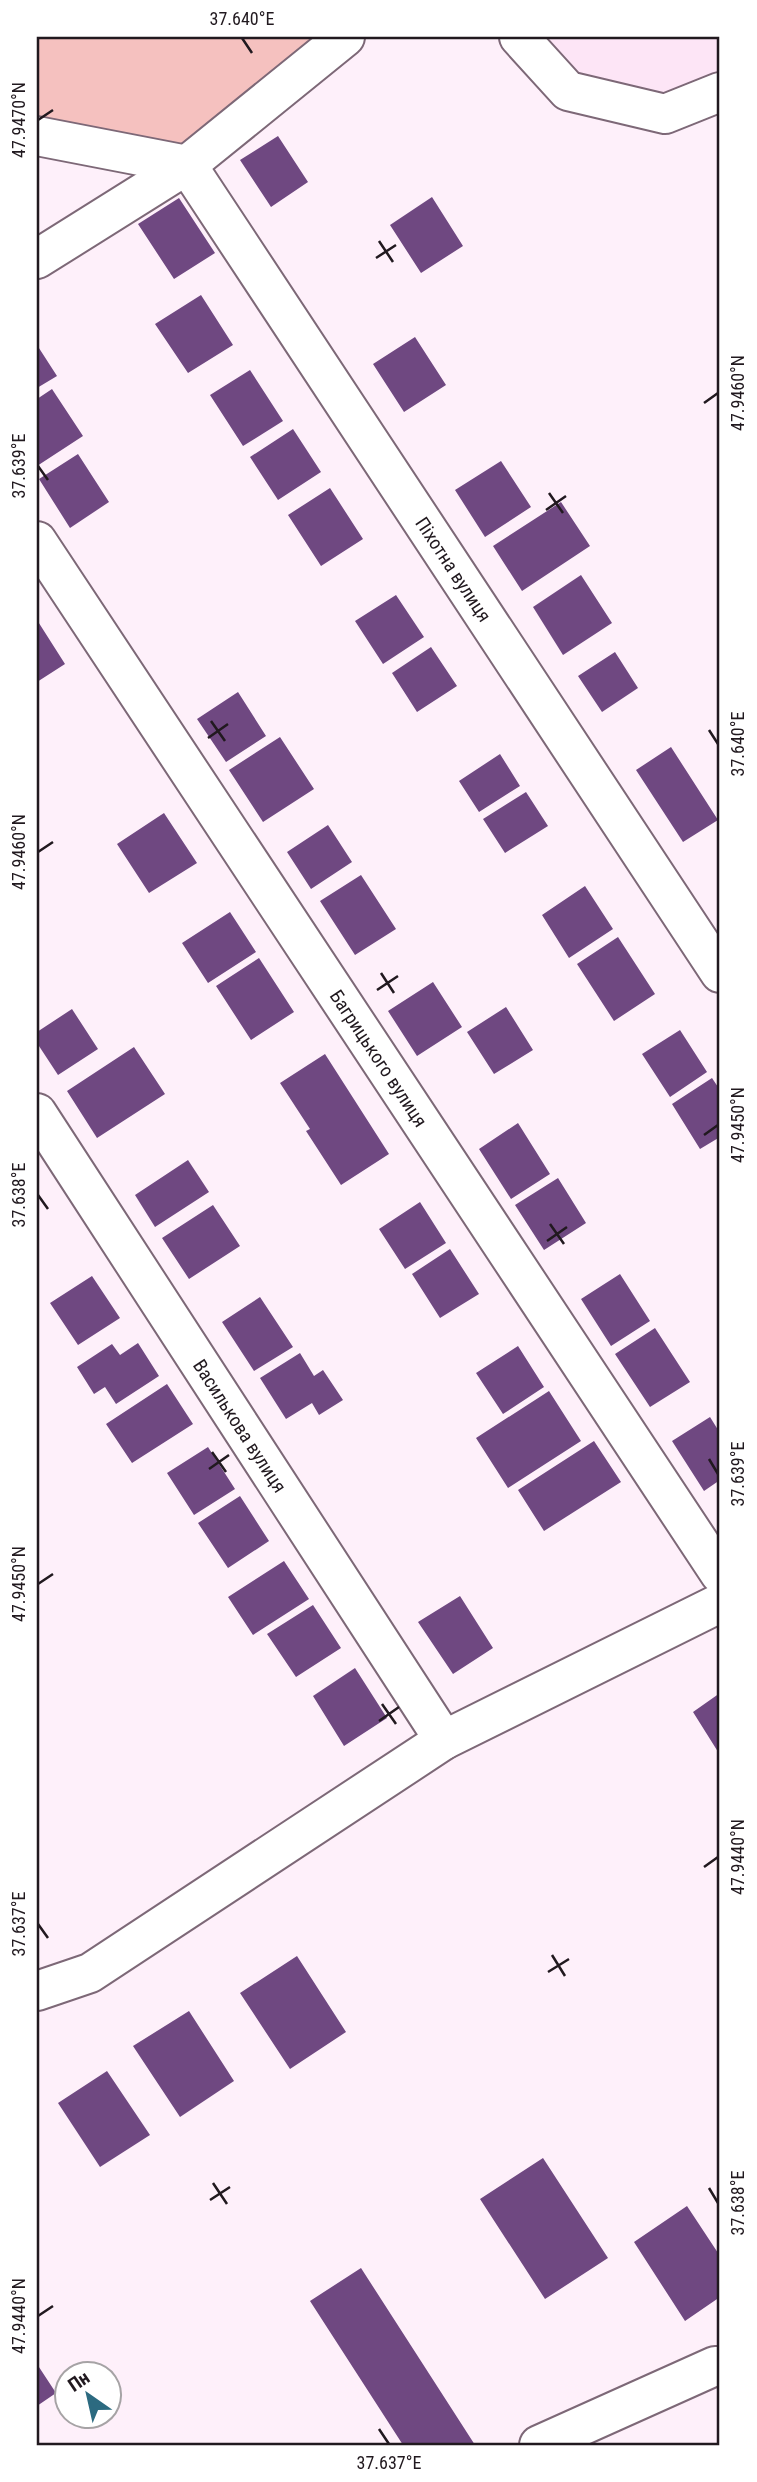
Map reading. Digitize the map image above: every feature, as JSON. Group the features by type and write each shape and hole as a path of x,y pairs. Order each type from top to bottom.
{"street":[{"path":"37,259 187,165 345,37"},
{"path":"519,37 568,91 665,114 720,92"},
{"path":"37,136 187,165"},
{"name":"Піхотна вулиця","path":"187,165 720,972"},
{"name":"Багрицького вулиця","path":"37,541 720,1574"},
{"name":"Василькова вулиця","path":"37,1113 444,1740"},
{"path":"37,1991 90,1973 444,1740 720,1603"},
{"path":"539,2445 720,2366"}],"shaded area":[{"path":"37,37 345,37 187,165 37,136"},
{"path":"519,37 720,37 720,92 665,114 568,91"}],"building":[{"path":"278,136 308,182 271,207 240,160"},
{"path":"432,197 463,246 421,273 390,225"},
{"path":"179,198 215,253 174,279 138,224"},
{"path":"201,295 233,345 188,373 155,324"},
{"path":"415,337 446,385 404,412 373,364"},
{"path":"37,345 57,376 37,388"},
{"path":"250,370 283,421 243,446 210,395"},
{"path":"52,389 83,436 37,466 37,399"},
{"path":"293,429 321,472 278,500 250,457"},
{"path":"78,454 109,502 70,528 39,479"},
{"path":"501,461 531,507 485,537 455,490"},
{"path":"330,488 363,539 321,566 288,515"},
{"path":"561,502 590,546 522,591 493,546"},
{"path":"581,575 612,623 563,655 533,607"},
{"path":"396,595 424,637 383,664 355,621"},
{"path":"37,620 65,664 37,682"},
{"path":"431,647 457,686 417,712 392,673"},
{"path":"615,652 638,688 602,712 578,676"},
{"path":"238,692 266,736 226,762 197,719"},
{"path":"280,737 314,789 263,822 229,770"},
{"path":"671,747 718,820 683,842 636,770"},
{"path":"500,754 520,786 479,812 459,781"},
{"path":"526,792 548,826 505,853 483,819"},
{"path":"164,813 197,863 149,893 117,844"},
{"path":"328,825 352,862 311,889 287,852"},
{"path":"361,875 396,929 355,955 320,901"},
{"path":"585,886 613,929 569,958 542,915"},
{"path":"230,912 256,952 208,983 182,943"},
{"path":"618,937 655,994 614,1021 577,964"},
{"path":"259,958 294,1012 251,1040 216,986"},
{"path":"433,982 462,1027 417,1056 388,1011"},
{"path":"506,1007 533,1050 494,1074 467,1032"},
{"path":"72,1009 98,1049 58,1075 37,1043 37,1032"},
{"path":"680,1030 707,1072 670,1097 642,1054"},
{"path":"134,1047 165,1094 97,1138 67,1091"},
{"path":"325,1054 389,1154 341,1185 306,1131 310,1129 280,1083"},
{"path":"712,1078 720,1090 720,1137 700,1149 672,1104"},
{"path":"518,1123 550,1174 511,1199 479,1149"},
{"path":"188,1160 209,1192 155,1227 135,1195"},
{"path":"558,1178 586,1223 544,1250 515,1205"},
{"path":"420,1202 446,1243 405,1269 379,1229"},
{"path":"213,1205 240,1246 189,1279 162,1238"},
{"path":"450,1249 479,1294 440,1318 412,1274"},
{"path":"620,1274 650,1321 611,1346 581,1299"},
{"path":"92,1276 120,1318 78,1345 50,1303"},
{"path":"260,1297 293,1347 254,1371 222,1322"},
{"path":"655,1328 690,1382 650,1407 615,1354"},
{"path":"138,1343 159,1376 116,1404 105,1387 94,1394 77,1367 112,1344 120,1355"},
{"path":"518,1346 544,1387 503,1414 476,1373"},
{"path":"300,1353 314,1376 323,1370 343,1400 319,1415 312,1403 286,1419 260,1378"},
{"path":"167,1384 193,1424 132,1463 106,1424"},
{"path":"549,1391 581,1441 508,1488 476,1438"},
{"path":"710,1417 720,1433 720,1480 704,1491 672,1441"},
{"path":"594,1441 621,1482 544,1531 518,1490"},
{"path":"208,1447 235,1489 194,1515 167,1473"},
{"path":"240,1496 269,1541 228,1568 198,1523"},
{"path":"284,1561 309,1599 253,1635 228,1597"},
{"path":"460,1596 493,1648 453,1674 418,1622"},
{"path":"313,1605 341,1648 296,1677 267,1634"},
{"path":"355,1668 387,1718 344,1746 313,1696"},
{"path":"720,1693 720,1755 693,1712"},
{"path":"297,1956 346,2032 290,2069 240,1993"},
{"path":"189,2011 234,2081 180,2117 133,2046"},
{"path":"107,2071 150,2135 100,2167 58,2103"},
{"path":"543,2158 608,2258 545,2299 480,2199"},
{"path":"687,2206 720,2256 720,2297 685,2321 634,2242"},
{"path":"361,2268 475,2445 403,2445 310,2301"},
{"path":"37,2364 52,2387 52,2396 37,2406"}]}
